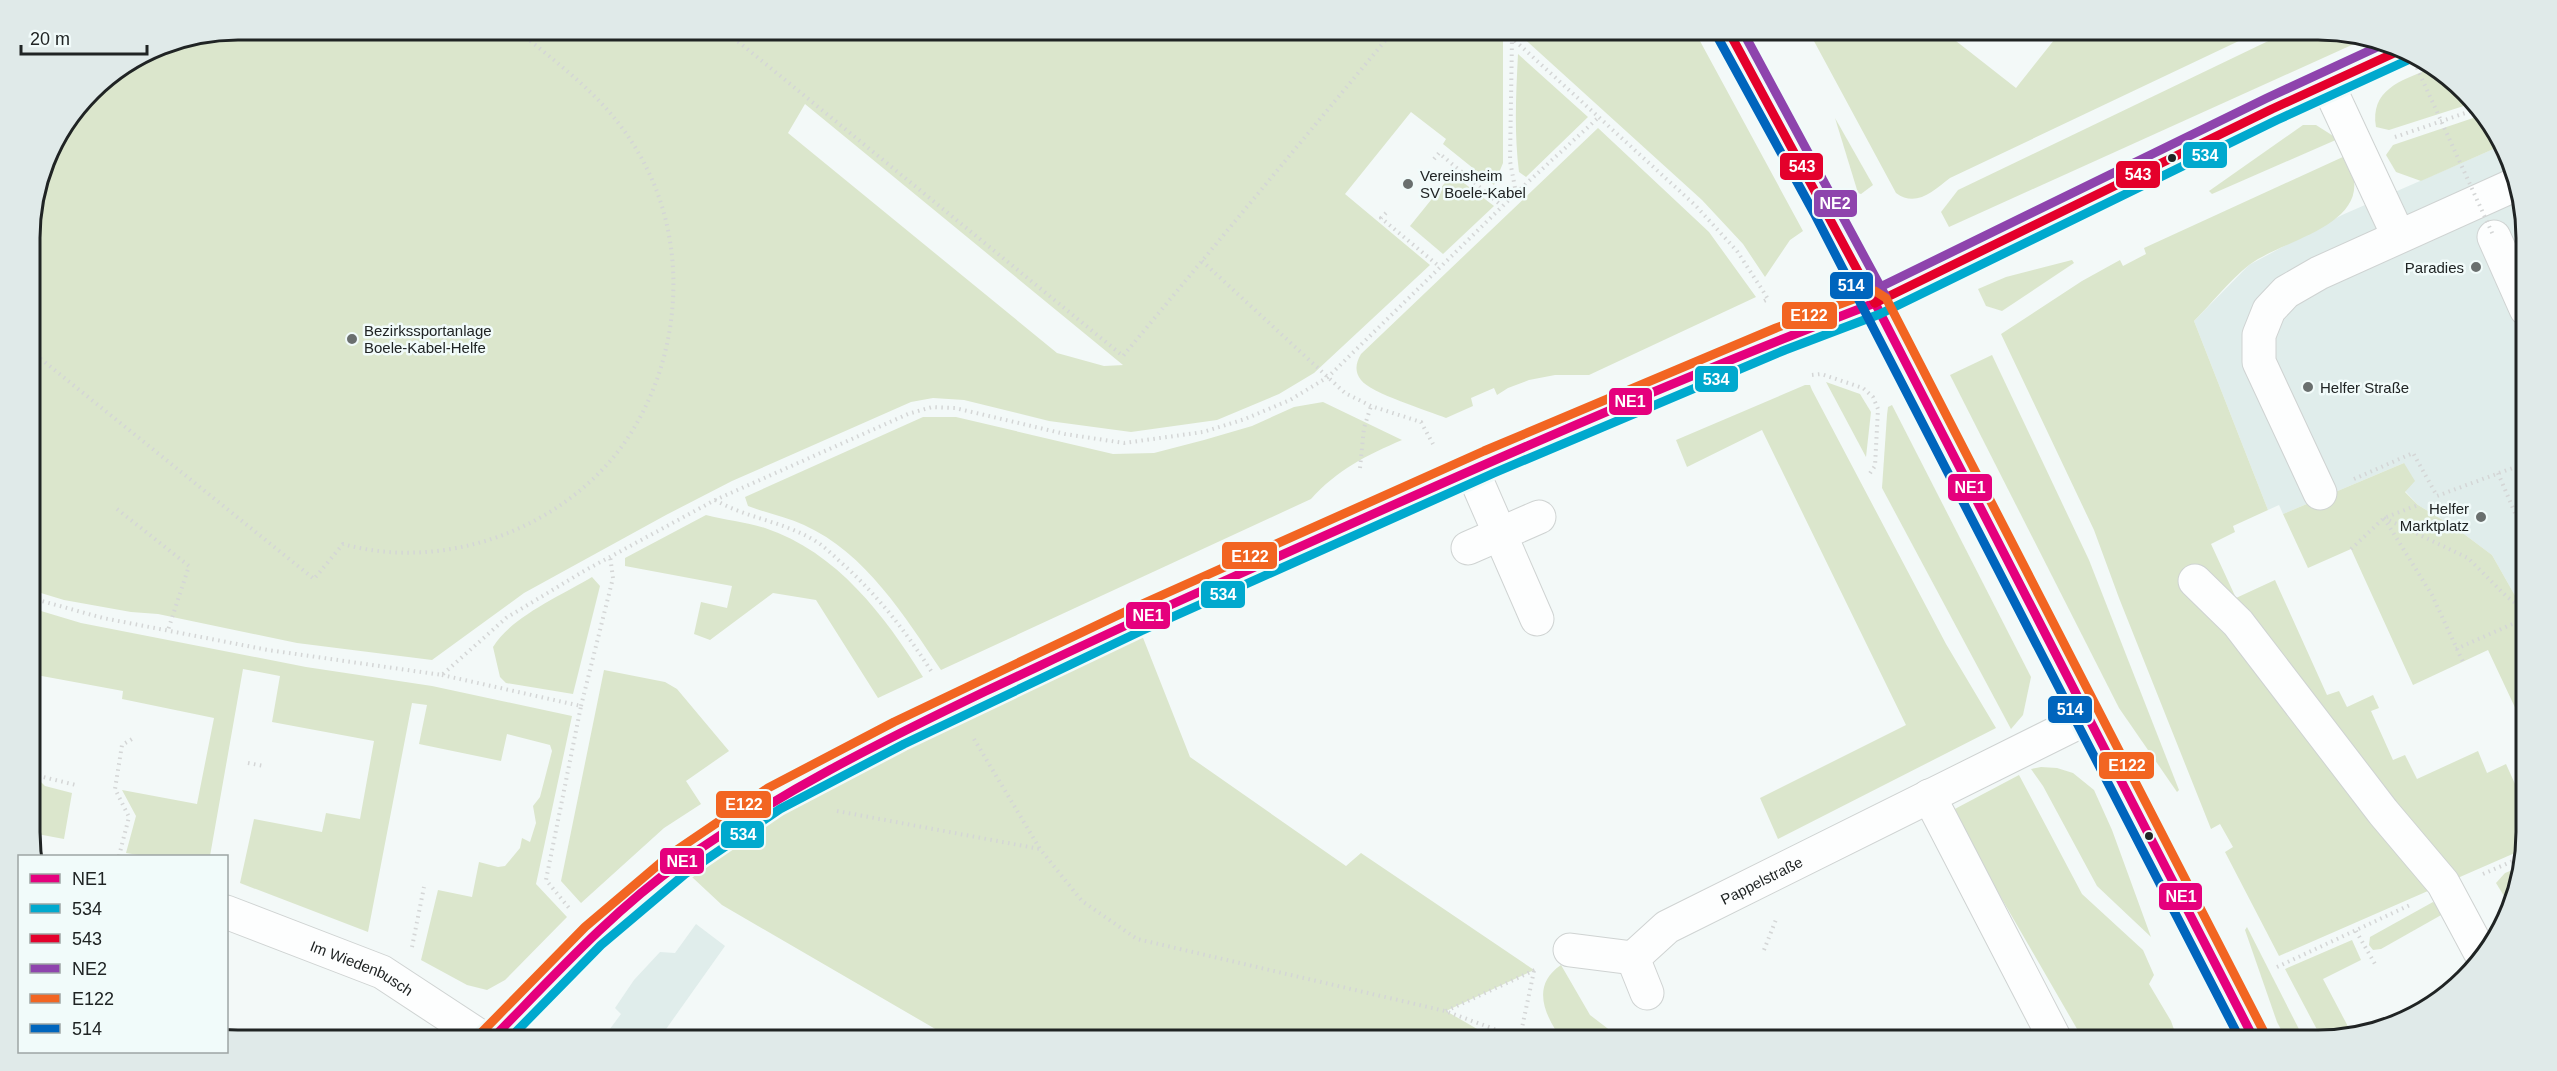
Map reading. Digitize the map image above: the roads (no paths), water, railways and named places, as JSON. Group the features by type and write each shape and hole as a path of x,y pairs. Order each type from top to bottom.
{"street":[{"path":"1733,40 1875,303 2249,1030"},
{"path":"500,1030 593,936 678,864 774,799 952,708 1136,620 1462,474 1781,339 1875,303 2272,109 2391,55"},
{"path":"2328,85 2398,236"},
{"path":"2320,493 2259,362 2259,335 2269,310 2286,292 2319,273 2510,186"},
{"path":"2494,237 2516,286"},
{"path":"1462,474 1500,534 1537,619"},
{"path":"1468,548 1539,517"},
{"path":"2195,581 2238,623 2446,890 2479,948"},
{"name":"Pappelstraße","path":"1633,958 1667,927 2088,718"},
{"path":"1929,796 2050,1030"},
{"name":"Im Wiedenbusch","path":"228,913 382,972 472,1030"},
{"path":"1570,950 1633,958 1647,993"}],"place":[{"name":"Vereinsheim SV Boele-Kabel","path":"1408,184"},
{"name":"Paradies","path":"2476,267"},
{"name":"Bezirkssportanlage Boele-Kabel-Helfe","path":"352,339"},
{"name":"Helfer Straße","path":"2308,387"},
{"name":"Helfer Marktplatz","path":"2481,517"}]}
